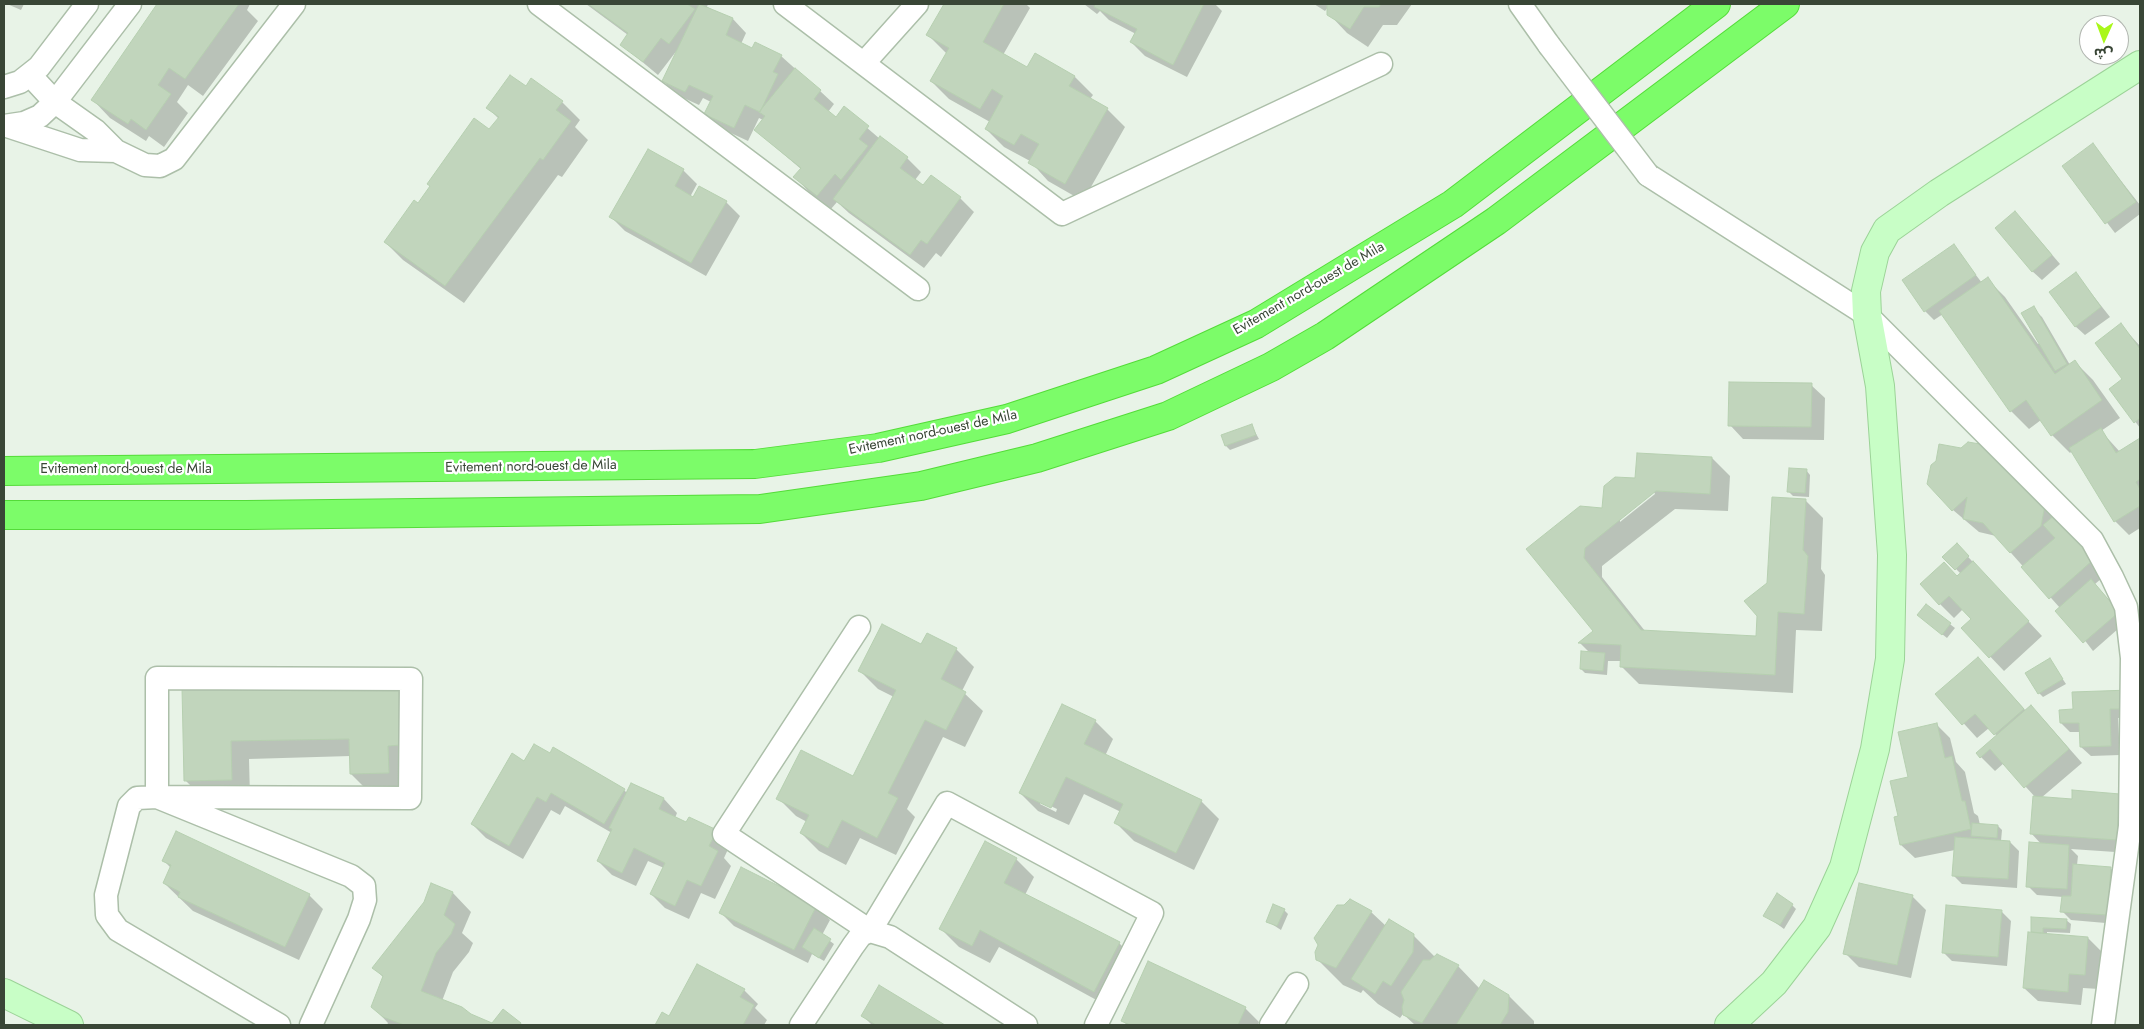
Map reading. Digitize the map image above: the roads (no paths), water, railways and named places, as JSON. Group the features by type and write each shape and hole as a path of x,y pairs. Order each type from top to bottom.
{"highway":[{"name":"Evitement nord-ouest de Mila","path":"4,471 755,464 878,448 1007,419 1156,370 1256,324 1453,204 1716,4"},
{"path":"4,515 246,515 760,508 921,486 1037,458 1168,416 1271,367 1325,336 1496,221 1785,4"}],"street":[{"path":"4,87 30,76 40,67 88,4"},
{"path":"5,126 24,123 40,116 55,102 130,4"},
{"path":"5,126 80,150 116,151 153,166 168,164 174,159 294,4"},
{"path":"539,4 918,289"},
{"path":"785,4 1062,214 1381,64"},
{"path":"864,63 917,4"},
{"path":"1520,4 1648,175 1867,315 2092,540 2126,607 2132,658 2135,826 2103,1025"},
{"path":"1729,1025 1774,983 1817,927 1844,867 1875,749 1890,659 1892,555 1880,386 1867,315 1866,292 1875,252 1887,230 1939,193 2140,65"},
{"path":"30,76 55,102 96,131 116,151"},
{"path":"859,627 724,834 870,931 890,937 1026,1025"},
{"path":"157,797 157,678 411,679 410,798 157,797 137,798 129,806 106,895 107,915 118,930 279,1025"},
{"path":"157,797 351,876 364,886 365,900 359,919 311,1025"},
{"path":"802,1025 853,946 861,935 870,931 947,803 1152,913 1096,1025"},
{"path":"1271,1025 1297,984"},
{"path":"4,994 69,1025"}]}
